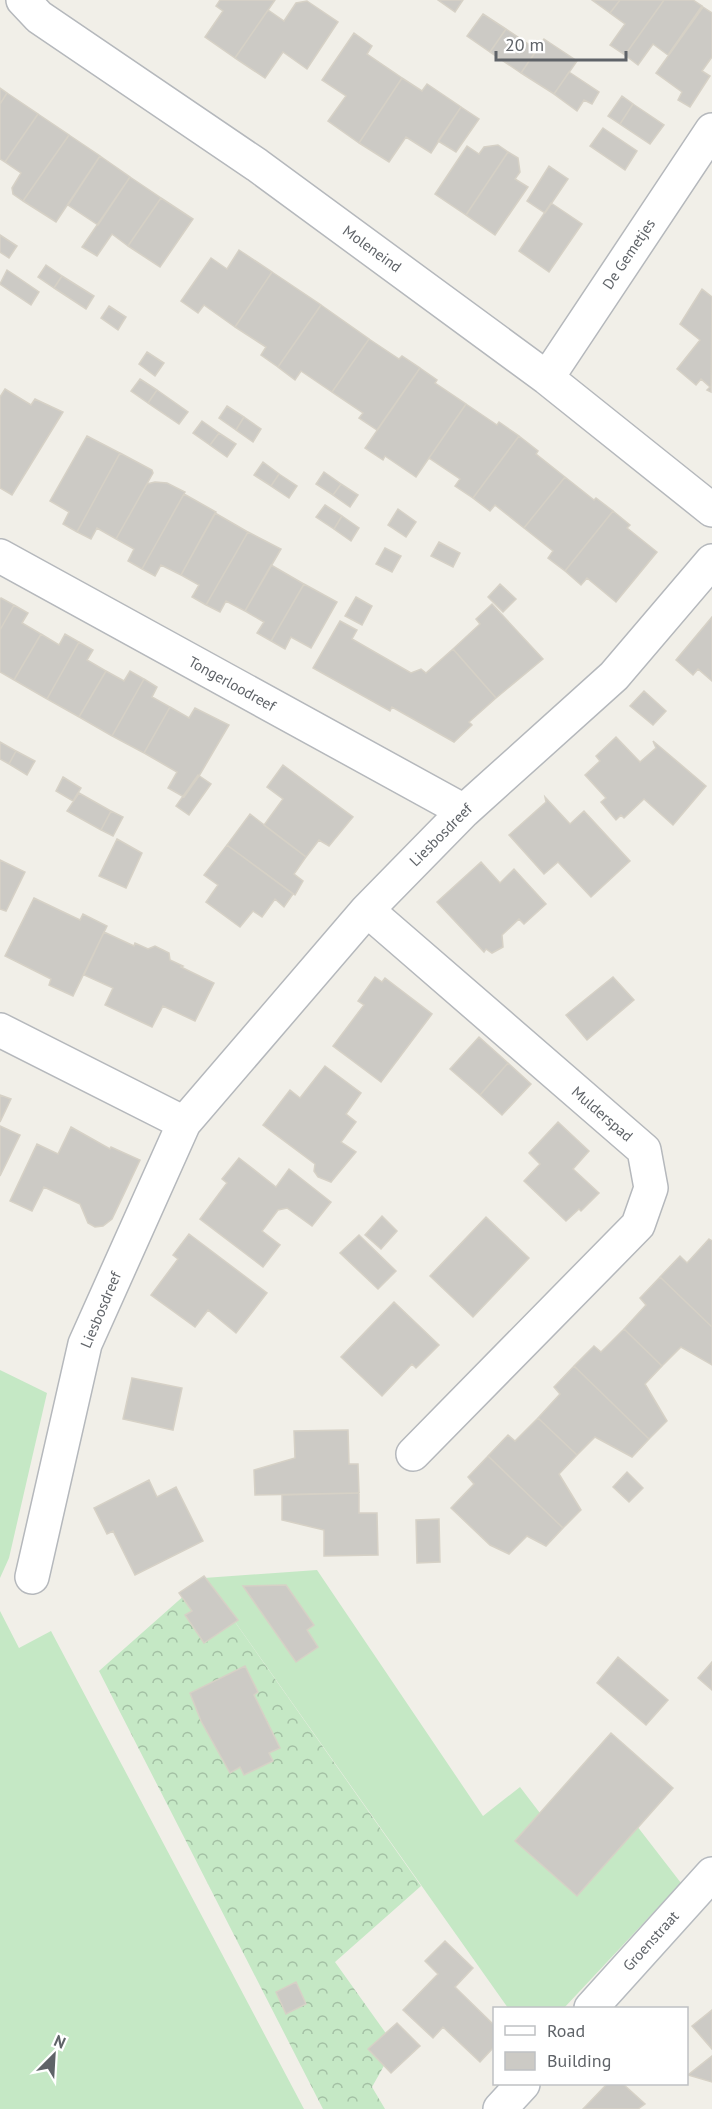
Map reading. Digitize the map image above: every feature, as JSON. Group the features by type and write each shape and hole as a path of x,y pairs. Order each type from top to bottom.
{"street":[{"name":"Moleneind","path":"23,0 39,17 257,165 547,378 712,510"},
{"name":"De Gemetjes","path":"547,378 712,130"},
{"name":"Tongerloodreef","path":"0,556 464,811"},
{"name":"Liesbosdreef","path":"32,1577 85,1344 184,1123 367,910 464,811 614,676 712,561"},
{"name":"Mulderspad","path":"367,910 644,1150 651,1188 638,1225 412,1454"},
{"path":"0,1030 184,1123"},
{"name":"Groenstraat","path":"592,2007 712,1874"},
{"path":"500,2109 522,2085"}],"green space":[{"path":"0,1370 47,1393 9,1558 0,1578"},
{"path":"317,1570 483,1816 520,1787 556,1834 630,1817 681,1883 565,2007 507,2007 204,1578"},
{"path":"204,1578 421,1886 335,1962 395,2046 372,2087 385,2109 323,2109 99,1671"},
{"path":"0,1611 19,1648 51,1631 304,2109 0,2109"}],"building":[{"path":"220,0 275,0 235,58 205,37 223,11 216,6"},
{"path":"438,0 463,0 455,12"},
{"path":"592,0 620,0 610,13"},
{"path":"620,0 664,0 625,55 610,45 625,24 610,13"},
{"path":"664,0 693,0 702,6 668,55 653,44 638,65 625,55"},
{"path":"307,1 338,22 307,69 283,52 265,78 235,58 268,10 284,21 296,3"},
{"path":"703,7 712,13 712,57 702,71 710,76 690,107 678,100 682,92 656,73"},
{"path":"483,14 506,29 490,52 467,36"},
{"path":"506,29 537,50 521,73 490,52"},
{"path":"354,33 372,46 367,54 402,78 359,143 328,121 346,96 322,80"},
{"path":"544,39 577,61 554,94 521,73"},
{"path":"569,72 599,92 592,104 584,100 577,111 554,94"},
{"path":"402,78 422,91 427,84 461,107 431,153 406,137 389,162 359,143"},
{"path":"0,88 7,93 0,104"},
{"path":"7,93 38,114 5,162 0,159 0,104"},
{"path":"622,96 633,104 620,124 608,116"},
{"path":"633,104 664,125 650,144 620,124"},
{"path":"461,107 479,119 456,152 438,141"},
{"path":"38,114 69,135 23,201 13,194 12,188 21,173 5,162"},
{"path":"603,128 637,151 625,170 590,146"},
{"path":"69,135 100,156 56,222 23,201"},
{"path":"498,145 508,152 466,215 435,194 467,146 479,154 484,147"},
{"path":"508,152 518,158 520,172 515,179 528,187 495,235 466,215"},
{"path":"100,156 130,177 98,225 68,205"},
{"path":"549,166 568,179 545,213 527,201"},
{"path":"130,177 161,198 128,246 112,234 97,256 82,247"},
{"path":"161,198 193,219 160,267 128,246"},
{"path":"551,203 582,224 549,272 519,251"},
{"path":"0,235 17,246 9,258 0,252"},
{"path":"239,250 272,272 235,327 204,305 198,313 181,301 211,258 227,269"},
{"path":"46,265 62,276 54,288 38,277"},
{"path":"7,270 39,292 31,305 0,284"},
{"path":"272,272 321,305 278,367 261,355 266,347 235,327"},
{"path":"62,276 94,296 86,309 54,288"},
{"path":"702,289 712,297 711,392 707,390 710,387 701,379 696,385 677,369 700,340 680,324"},
{"path":"321,305 369,339 332,392 301,371 295,380 278,367"},
{"path":"109,306 126,317 118,330 101,318"},
{"path":"369,339 399,359 402,356 420,368 377,430 359,418 363,413 332,392"},
{"path":"147,352 164,363 155,376 139,364"},
{"path":"420,368 437,380 435,383 466,404 416,477 385,456 383,460 365,448"},
{"path":"140,379 157,390 148,403 131,391"},
{"path":"5,389 31,405 35,399 63,412 12,495 0,488 0,397"},
{"path":"157,390 188,412 179,424 148,403"},
{"path":"466,404 497,425 499,422 519,436 473,498 455,486 460,479 429,458"},
{"path":"227,406 244,417 236,430 219,418"},
{"path":"244,417 261,429 253,442 236,430"},
{"path":"202,421 219,433 210,445 193,433"},
{"path":"219,433 236,444 227,457 210,445"},
{"path":"87,436 120,453 77,532 63,524 69,512 50,501"},
{"path":"519,436 538,451 536,454 565,477 524,528 495,505 490,511 473,498"},
{"path":"120,453 152,470 153,473 116,539 97,528 91,539 77,532"},
{"path":"263,462 279,474 271,486 254,475"},
{"path":"324,472 341,484 333,495 316,484"},
{"path":"279,474 297,486 289,498 271,486"},
{"path":"565,477 594,500 596,498 613,511 565,571 548,558 553,551 524,528"},
{"path":"167,483 185,492 142,569 128,561 134,549 116,539 147,484"},
{"path":"341,484 358,495 350,507 333,495"},
{"path":"184,494 216,512 181,575 161,565 155,576 142,569"},
{"path":"325,505 342,516 334,529 316,517"},
{"path":"398,509 416,522 406,537 388,525"},
{"path":"613,511 630,525 627,528 657,552 616,602 587,578 581,585 565,571"},
{"path":"215,513 248,532 206,605 192,597 199,585 181,575"},
{"path":"342,516 359,528 351,541 334,529"},
{"path":"248,532 281,549 245,611 226,601 220,612 206,605"},
{"path":"439,542 460,553 453,567 431,556"},
{"path":"385,548 401,556 392,572 376,564"},
{"path":"271,565 304,584 271,641 257,633 264,622 245,611"},
{"path":"304,584 337,602 311,648 291,637 285,649 271,641"},
{"path":"500,584 516,599 503,612 488,597"},
{"path":"356,597 372,606 362,625 345,616"},
{"path":"0,599 14,605 0,630"},
{"path":"492,604 543,659 496,698 453,649 480,624 476,619"},
{"path":"14,605 28,613 22,623 41,634 14,680 0,672 0,630"},
{"path":"712,617 712,681 698,669 693,675 676,660"},
{"path":"340,621 357,630 352,639 411,673 421,669 426,673 453,649 496,698 469,722 472,725 454,742 392,707 390,711 313,668"},
{"path":"41,634 59,645 65,634 79,642 47,699 14,680"},
{"path":"79,642 93,650 87,660 106,671 79,717 47,699"},
{"path":"106,671 124,681 130,671 144,679 112,736 79,717"},
{"path":"144,679 157,687 152,697 170,707 144,753 112,736"},
{"path":"644,691 666,711 653,725 630,706"},
{"path":"170,707 189,718 195,708 229,725 184,797 168,788 177,772 144,753"},
{"path":"616,737 640,762 656,748 653,741 706,786 673,825 644,799 624,818 621,815 616,820 601,802 606,798 585,775 600,761 596,756"},
{"path":"0,742 16,751 9,764 0,759"},
{"path":"16,751 35,761 27,775 9,764"},
{"path":"283,765 353,817 329,846 319,840 306,857 264,825 283,799 267,787"},
{"path":"198,775 211,784 189,815 176,806"},
{"path":"63,777 81,788 73,801 56,791"},
{"path":"79,793 111,811 101,830 67,811"},
{"path":"545,797 570,824 584,811 630,861 591,897 558,862 544,874 509,835 546,802"},
{"path":"111,811 123,817 113,836 101,830"},
{"path":"250,814 306,857 294,874 303,881 295,895 227,845"},
{"path":"117,839 142,853 126,888 99,876"},
{"path":"227,845 293,894 284,907 275,899 262,917 253,911 240,927 206,902 218,885 204,875"},
{"path":"0,860 25,872 6,911 0,909"},
{"path":"481,862 500,883 514,869 546,904 524,924 519,919 502,935 503,947 492,953 486,949 484,952 437,902"},
{"path":"34,898 80,920 83,914 107,926 73,996 49,985 51,979 5,956"},
{"path":"104,932 134,946 135,943 148,949 155,946 169,953 170,960 183,966 181,967 214,983 195,1021 163,1006 152,1027 105,1005 113,988 84,975"},
{"path":"375,977 382,982 385,978 432,1014 381,1082 333,1046 364,1005 358,1001"},
{"path":"613,977 634,1000 587,1040 566,1015"},
{"path":"479,1037 508,1063 480,1095 450,1069"},
{"path":"508,1063 531,1084 502,1115 480,1095"},
{"path":"325,1066 361,1093 346,1114 356,1122 341,1142 356,1152 331,1182 318,1177 314,1171 315,1164 263,1125 290,1090 300,1098"},
{"path":"0,1095 11,1099 0,1122"},
{"path":"558,1122 589,1151 573,1169 599,1193 581,1211 579,1209 566,1221 524,1181 540,1164 529,1153"},
{"path":"0,1126 20,1135 0,1176"},
{"path":"71,1127 110,1149 111,1147 140,1160 112,1219 103,1226 95,1227 88,1223 80,1204 44,1187 32,1211 10,1201 37,1144 58,1154"},
{"path":"239,1158 276,1187 289,1169 331,1202 312,1226 287,1208 278,1210 262,1231 280,1245 263,1267 200,1219 227,1183 222,1179"},
{"path":"382,1216 397,1231 381,1249 365,1235"},
{"path":"486,1217 529,1258 473,1317 430,1276"},
{"path":"189,1234 267,1293 236,1333 208,1310 195,1327 151,1295 178,1259 173,1255"},
{"path":"359,1235 396,1271 378,1289 340,1253"},
{"path":"709,1239 712,1241 712,1327 660,1277 680,1256 687,1263"},
{"path":"660,1277 712,1327 712,1365 681,1347 662,1366 624,1329 646,1305 640,1298"},
{"path":"394,1302 439,1345 416,1368 412,1364 382,1396 341,1357"},
{"path":"624,1329 662,1366 645,1384 667,1421 649,1439 574,1366 594,1346 601,1352"},
{"path":"574,1366 649,1439 632,1457 595,1437 577,1455 538,1418 560,1394 554,1387"},
{"path":"132,1378 182,1388 173,1430 123,1419"},
{"path":"538,1418 577,1455 559,1474 581,1510 563,1528 488,1456 508,1435 515,1441"},
{"path":"348,1430 349,1464 358,1464 359,1493 255,1495 254,1470 295,1458 294,1431"},
{"path":"488,1456 563,1528 546,1546 527,1536 509,1554 490,1545 451,1508 474,1484 468,1477"},
{"path":"627,1472 643,1488 629,1502 613,1487"},
{"path":"149,1480 157,1497 176,1487 203,1541 135,1575 113,1531 107,1534 94,1508"},
{"path":"359,1493 359,1513 377,1513 378,1555 324,1556 324,1530 282,1520 282,1495"},
{"path":"439,1519 440,1562 417,1563 416,1520"},
{"path":"204,1576 238,1620 204,1643 185,1615 192,1611 179,1593"},
{"path":"286,1585 314,1625 307,1630 318,1647 296,1662 243,1586"},
{"path":"618,1657 668,1700 646,1725 597,1683"},
{"path":"712,1662 712,1690 698,1678"},
{"path":"245,1666 258,1692 254,1695 280,1748 269,1753 273,1761 244,1775 240,1767 230,1773 201,1721 190,1693"},
{"path":"611,1733 673,1788 577,1896 515,1841"},
{"path":"445,1941 473,1968 455,1987 493,2024 493,2048 480,2062 443,2027 433,2038 403,2010 438,1974 425,1961"},
{"path":"296,1982 306,2004 286,2014 276,1992"},
{"path":"712,2010 712,2049 692,2026"},
{"path":"397,2023 420,2046 391,2073 368,2049"},
{"path":"712,2056 712,2082 688,2075"},
{"path":"606,2085 624,2085 645,2104 638,2109 583,2109"}]}
